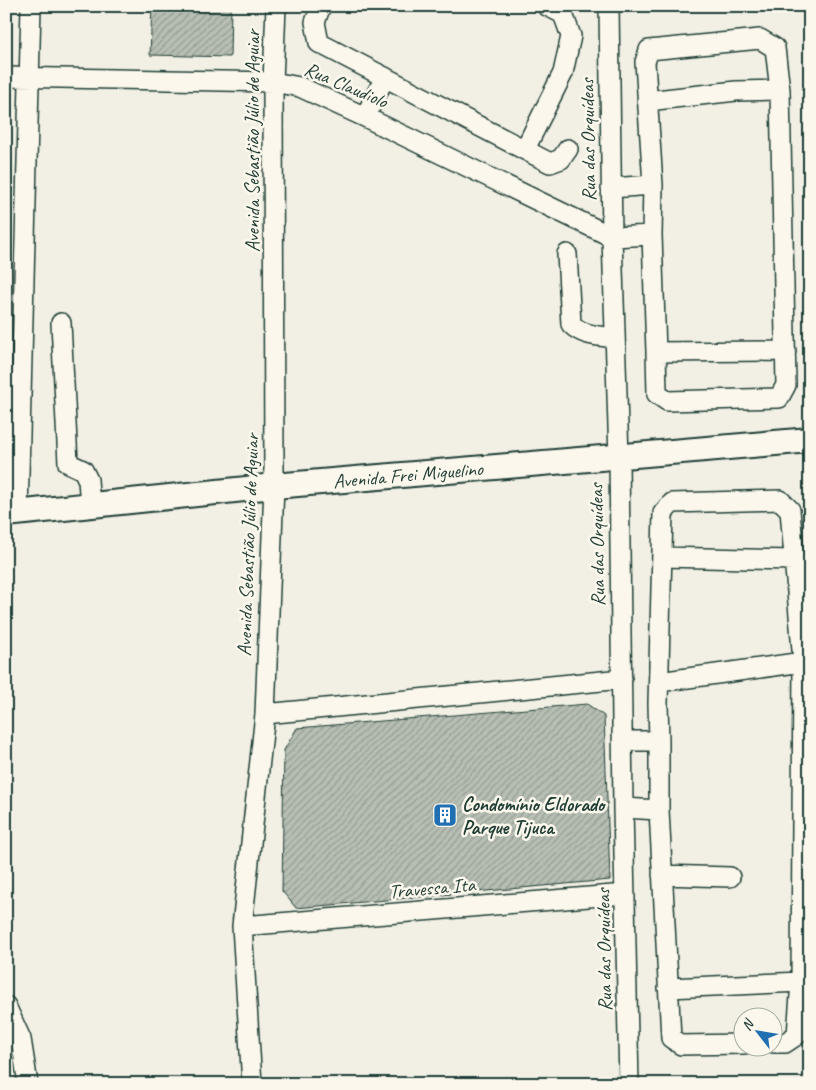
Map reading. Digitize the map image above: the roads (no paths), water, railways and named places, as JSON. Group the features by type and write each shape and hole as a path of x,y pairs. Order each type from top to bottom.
{"main road":[{"name":"Avenida Frei Miguelino","path":"12,513 274,486 619,458 810,440"}],"street":[{"path":"12,513 30,77 31,6"},
{"name":"Avenida Sebastião Júlio de Aguiar","path":"252,1084 242,926 265,714 274,486 273,82 276,6"},
{"path":"321,6 315,22 319,42 550,163 561,159 568,149"},
{"path":"525,149 563,73 571,36 563,14 546,6"},
{"name":"Rua das Orquídeas","path":"609,6 612,237 619,458 623,808 629,1084"},
{"path":"760,39 775,48 780,90 786,385 779,398 667,401 657,394 652,235 653,185 645,62 649,50 760,39"},
{"name":"Rua Claudiolo","path":"6,77 273,82 300,87 365,116 612,237"},
{"path":"365,116 385,77"},
{"path":"648,101 736,91 780,90"},
{"path":"611,188 653,185"},
{"path":"612,237 652,235"},
{"path":"568,254 571,324 577,330 594,336 615,338"},
{"path":"61,322 68,463 83,470 88,480 90,505"},
{"path":"656,352 786,351"},
{"path":"734,1044 681,1045 671,1038 659,810 658,703 663,513 672,503 780,500 790,510 803,662 801,982 798,1035 784,1043"},
{"path":"662,557 794,560"},
{"path":"659,682 803,662"},
{"path":"265,714 622,679"},
{"path":"623,741 659,741"},
{"path":"623,808 659,810"},
{"path":"662,875 730,877"},
{"name":"Travessa Ita","path":"242,926 625,894"},
{"path":"668,988 801,982"},
{"path":"6,1006 21,1039 28,1084"}],"place":[{"name":"Condomínio Eldorado Parque Tijuca","path":"445,815"}]}
